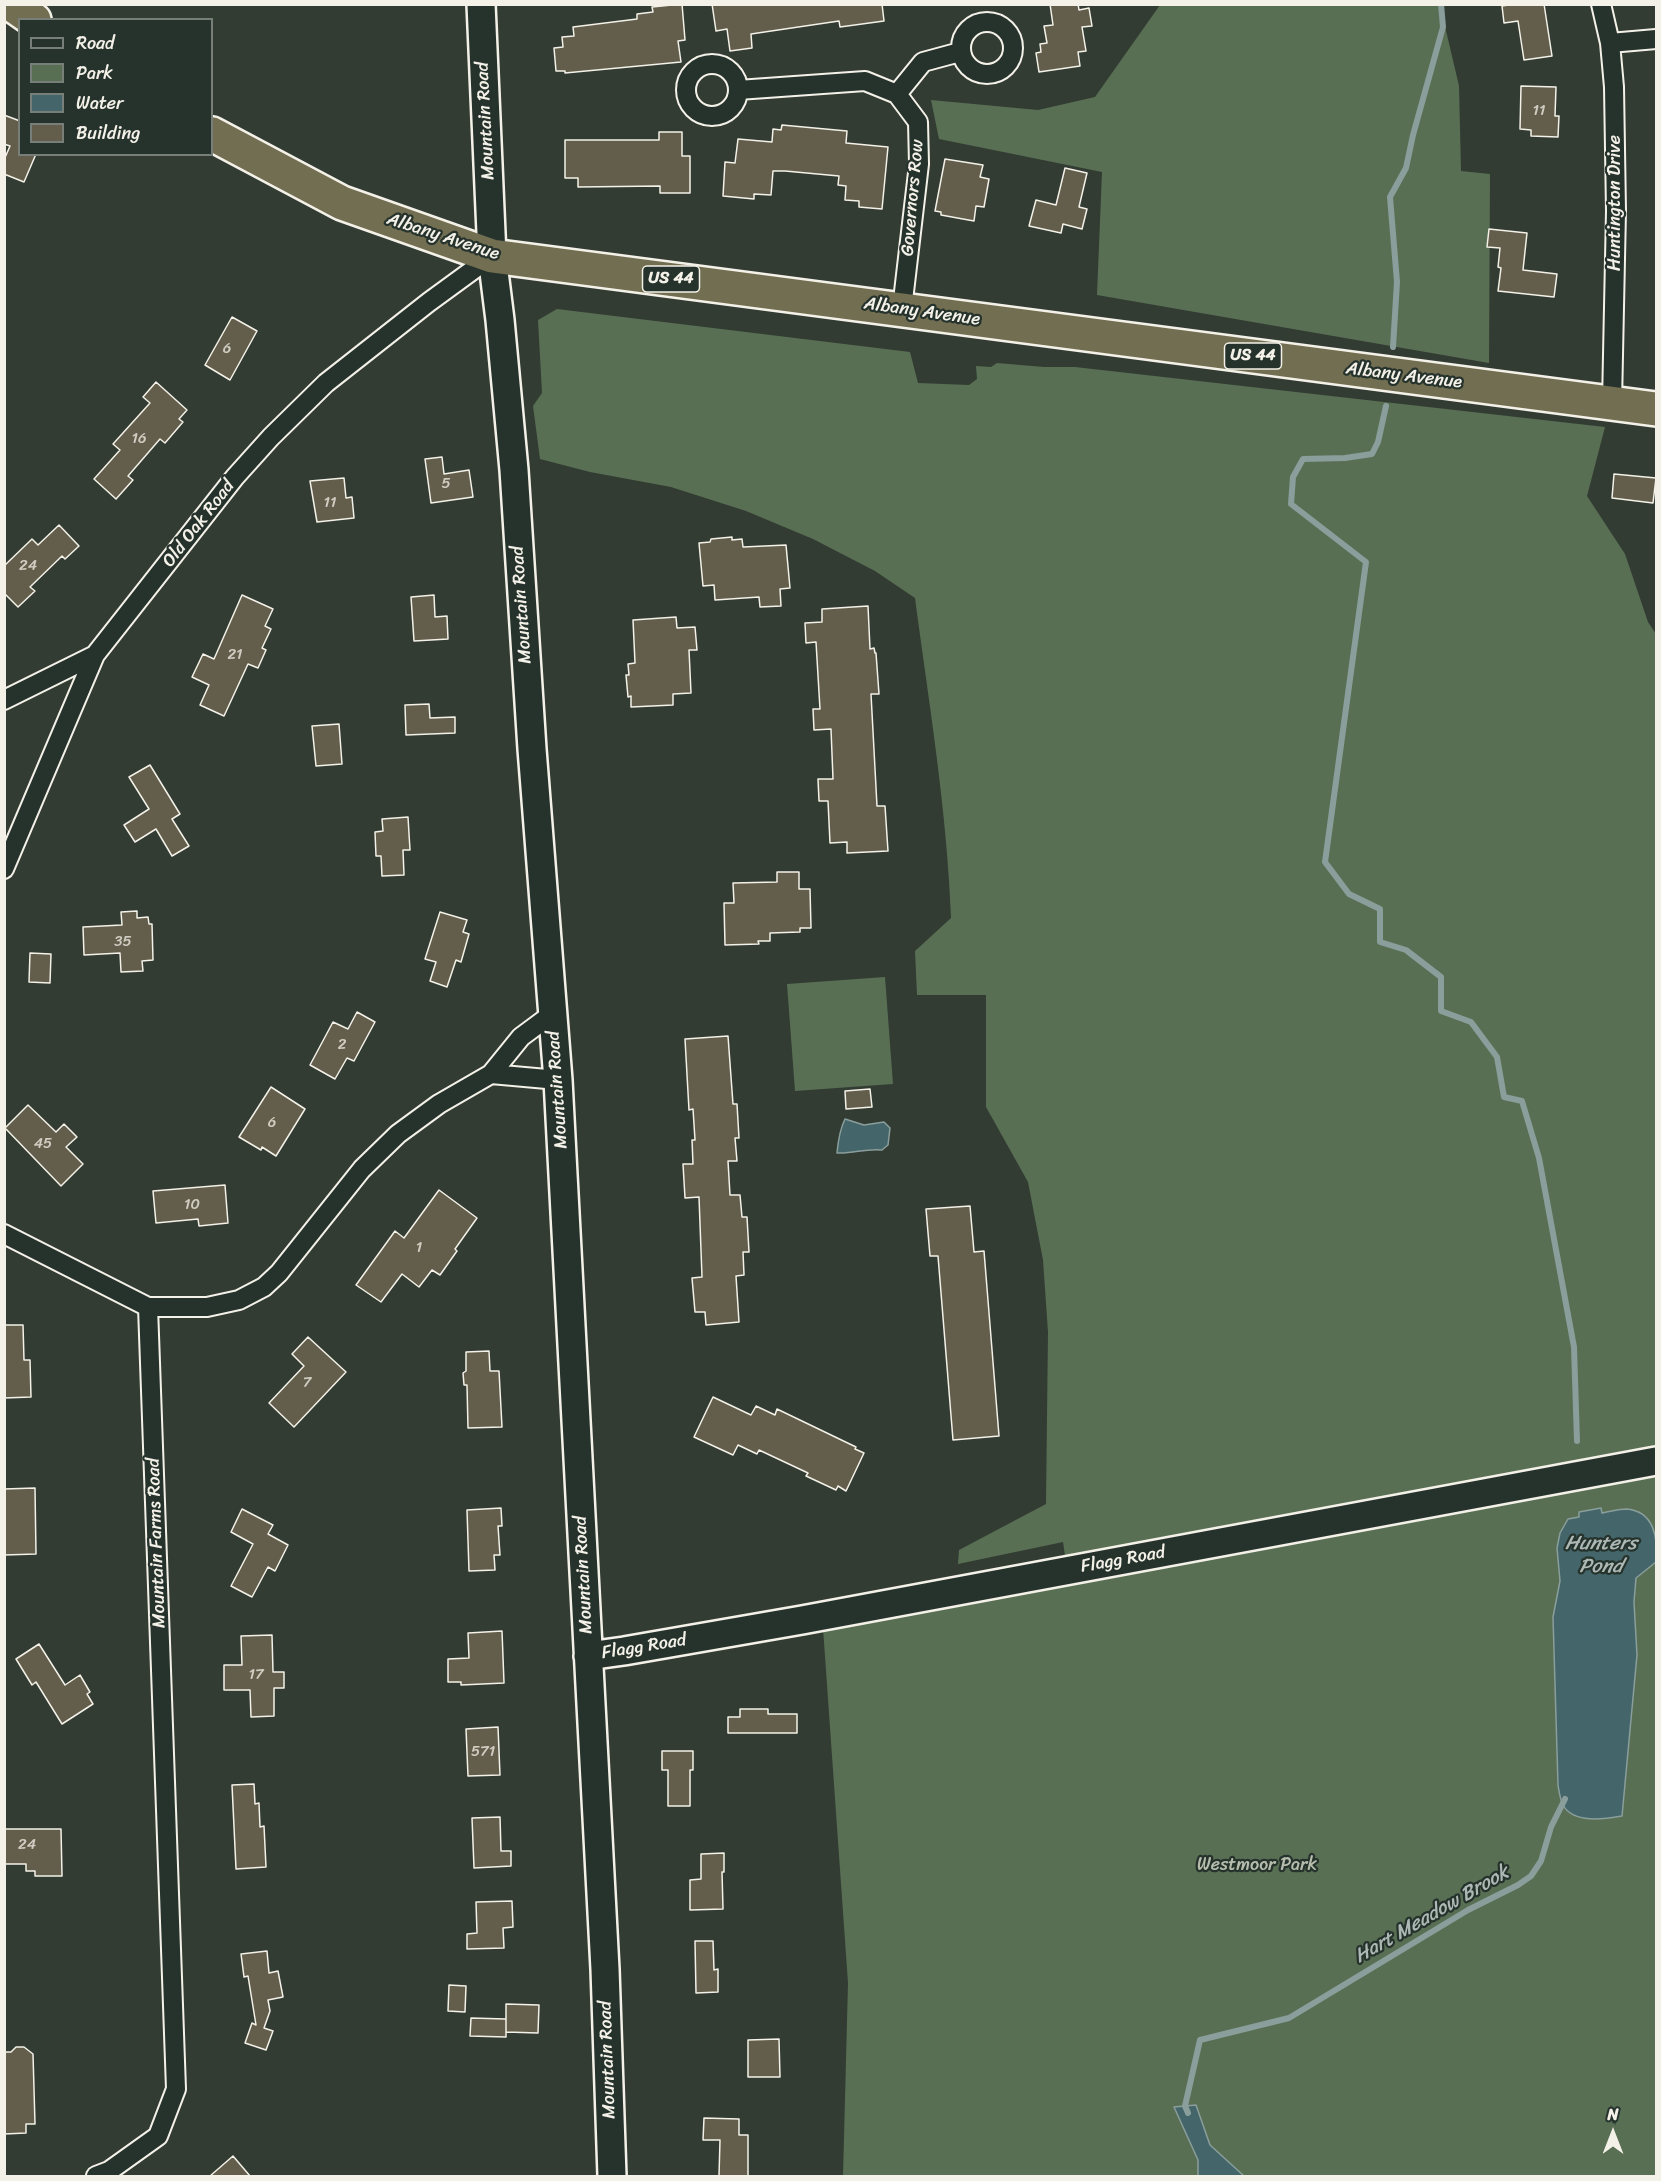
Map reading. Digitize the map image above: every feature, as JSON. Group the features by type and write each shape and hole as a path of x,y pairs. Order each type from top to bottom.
{"highway":[{"path":"12,4 31,18"},
{"name":"Albany Avenue","path":"213,135 342,203 492,256 1656,409"}],"main road":[{"name":"Mountain Road","path":"481,4 492,256 514,470 520,584 558,1080 605,1969 612,2176"},
{"name":"Flagg Road","path":"588,1656 624,1652 780,1624 1656,1461"}],"street":[{"name":"Huntington Drive","path":"1600,4 1610,43 1614,87 1616,211 1612,403"},
{"path":"1610,43 1656,39"},
{"path":"738,90 865,81 897,94 923,62 960,52"},
{"name":"Governors Row","path":"897,94 918,122 919,154 902,309"},
{"name":"Old Oak Road","path":"4,869 95,656 235,477 326,383 492,256"},
{"path":"4,700 95,656"},
{"path":"4,1234 148,1307 207,1307 238,1300 264,1287 279,1273 362,1169 398,1134 440,1104 491,1074 521,1037 552,1014"},
{"path":"491,1074 558,1080"},
{"name":"Mountain Farms Road","path":"96,2176 109,2171 158,2136 176,2089 148,1307"}],"green space":[{"path":"1160,5 1440,5 1459,86 1461,171 1490,174 1489,363 1097,295 1102,172 939,139 931,100 1038,110 1095,97"},
{"path":"557,309 910,352 918,383 969,385 977,379 976,366 991,367 997,363 1075,367 1605,427 1587,496 1625,554 1648,622 1656,634 1656,1450 1452,1490 1065,1556 1063,1542 958,1564 959,1550 1046,1504 1048,1332 1043,1260 1028,1182 986,1107 986,995 917,995 915,951 951,918 942,797 915,598 875,571 813,539 746,511 671,487 590,472 540,459 533,406 542,393 538,320"},
{"path":"885,977 893,1084 795,1091 787,984"},
{"name":"Westmoor Park","path":"1656,1475 1656,2176 843,2176 848,1983 823,1628"}],"water":[{"path":"845,1119 864,1125 884,1122 890,1128 888,1145 882,1150 837,1153"},
{"name":"Hunters Pond","path":"1601,1508 1602,1513 1626,1509 1643,1515 1653,1528 1656,1562 1636,1578 1634,1602 1637,1655 1622,1816 1590,1819 1568,1811 1563,1805 1559,1792 1553,1617 1560,1581 1557,1548 1560,1533 1568,1519 1579,1517 1579,1512"},
{"path":"1196,2105 1210,2145 1244,2176 1198,2176 1198,2160 1174,2107"}],"building":[{"path":"682,4 685,40 678,41 681,62 565,73 565,71 556,71 554,48 563,47 562,37 574,36 573,27 637,19 637,14 653,12 652,7"},
{"path":"712,4 882,4 884,21 840,27 839,21 751,34 752,48 730,51 727,29 716,31"},
{"path":"1050,4 1078,4 1079,10 1089,8 1092,26 1082,27 1086,51 1078,52 1080,66 1039,72 1036,53 1041,52 1040,44 1047,43 1044,26 1053,25"},
{"path":"1544,4 1552,56 1524,60 1518,21 1504,23 1502,6"},
{"path":"1521,86 1556,87 1555,116 1559,116 1558,137 1531,136 1531,130 1520,129"},
{"path":"4,115 18,120 18,156 35,156 24,182 4,174 4,160 10,146 4,144"},
{"path":"782,125 847,131 846,143 888,147 882,209 859,207 859,201 845,200 846,186 838,185 839,176 785,171 773,171 771,195 754,194 754,199 723,196 725,162 735,163 738,139 772,142 773,129 781,130"},
{"path":"659,132 682,132 682,156 690,156 690,193 660,193 660,186 578,187 578,178 565,178 565,140 659,140"},
{"path":"945,159 983,165 980,177 989,179 984,207 976,206 974,221 941,215 941,212 935,211"},
{"path":"1065,168 1087,173 1079,207 1087,209 1082,229 1063,224 1061,233 1029,226 1036,200 1056,205"},
{"path":"1489,229 1527,233 1523,270 1557,274 1554,297 1498,291 1501,268 1498,267 1500,248 1487,247"},
{"path":"232,317 257,331 230,380 205,365"},
{"path":"156,382 187,410 179,419 183,422 165,443 160,439 128,476 133,480 116,499 94,479 120,450 113,444 150,403 143,397"},
{"path":"442,457 444,474 469,470 473,497 431,503 425,459"},
{"path":"1614,474 1656,478 1653,503 1612,498"},
{"path":"344,478 346,498 352,497 354,518 317,522 310,481"},
{"path":"59,525 79,546 65,559 62,556 30,587 35,591 18,607 4,593 4,566 32,539 38,545"},
{"path":"732,537 732,540 742,539 743,547 786,545 790,588 780,589 781,606 760,607 759,597 715,600 714,585 703,586 699,543"},
{"path":"242,595 273,609 265,626 271,629 262,648 266,650 258,668 248,664 224,716 200,705 209,685 192,677 203,654 214,659"},
{"path":"434,595 435,617 447,616 448,639 414,641 411,597"},
{"path":"868,606 870,649 874,648 876,653 879,694 871,694 877,806 885,806 888,851 847,853 847,842 830,843 828,801 819,801 818,779 833,779 831,729 814,730 813,709 820,709 816,642 806,643 805,623 822,622 822,609"},
{"path":"676,617 677,628 695,627 697,650 689,650 691,693 673,694 673,705 631,707 626,675 629,675 628,664 635,663 633,620"},
{"path":"429,704 430,718 455,717 455,733 406,735 405,705"},
{"path":"339,724 342,764 316,766 312,726"},
{"path":"150,765 180,814 172,819 189,846 172,856 156,829 135,842 124,825 149,809 129,777"},
{"path":"408,817 410,850 403,850 404,875 382,876 381,856 376,856 375,832 383,831 382,819"},
{"path":"777,872 799,872 799,889 810,889 811,928 800,928 800,932 770,933 770,941 758,941 759,944 725,945 724,903 734,903 733,883 777,882"},
{"path":"137,911 137,918 148,917 149,924 152,924 153,960 142,961 143,971 121,972 120,953 84,955 83,927 122,925 121,912"},
{"path":"440,912 467,920 463,932 469,934 461,962 456,960 447,987 430,981 436,962 425,959"},
{"path":"30,953 51,954 50,983 29,982"},
{"path":"357,1012 375,1022 354,1061 347,1058 335,1079 310,1065 333,1022 348,1029"},
{"path":"728,1036 733,1104 737,1104 739,1138 735,1138 737,1161 728,1161 730,1195 740,1195 742,1217 747,1217 749,1252 743,1252 744,1275 736,1276 739,1322 706,1325 705,1312 695,1312 692,1278 702,1277 699,1197 685,1198 683,1164 693,1164 692,1140 695,1140 693,1109 689,1110 685,1039"},
{"path":"271,1087 305,1109 276,1156 239,1137"},
{"path":"870,1089 872,1107 846,1109 845,1091"},
{"path":"28,1105 56,1132 64,1124 77,1137 66,1147 83,1164 61,1186 5,1128"},
{"path":"225,1185 228,1223 199,1226 198,1219 156,1223 153,1191"},
{"path":"439,1190 477,1218 440,1275 432,1270 419,1287 402,1274 381,1302 356,1285 395,1231 404,1238"},
{"path":"970,1206 974,1252 984,1251 999,1436 953,1440 938,1256 930,1256 926,1209"},
{"path":"4,1325 23,1325 24,1360 30,1360 31,1397 4,1398"},
{"path":"308,1337 346,1372 294,1427 269,1403 304,1366 292,1354"},
{"path":"489,1351 490,1371 499,1371 502,1427 468,1428 467,1385 464,1385 463,1373 466,1371 466,1352"},
{"path":"713,1397 751,1415 756,1406 775,1415 777,1409 856,1447 855,1449 864,1453 846,1491 838,1486 836,1490 806,1476 808,1473 759,1450 757,1454 738,1445 733,1455 694,1437"},
{"path":"35,1488 36,1554 4,1555 4,1489"},
{"path":"501,1508 502,1526 498,1526 500,1555 494,1555 495,1570 469,1571 467,1510"},
{"path":"242,1509 273,1525 268,1534 288,1545 275,1571 268,1567 252,1597 231,1586 253,1544 231,1532"},
{"path":"502,1631 504,1683 461,1685 461,1682 448,1682 448,1659 469,1658 468,1633"},
{"path":"272,1635 273,1672 284,1672 284,1688 274,1688 274,1716 251,1717 250,1690 224,1690 224,1665 242,1665 241,1636"},
{"path":"39,1644 65,1685 80,1675 90,1692 87,1694 93,1704 62,1724 36,1682 32,1685 16,1659"},
{"path":"740,1709 768,1709 768,1714 797,1714 797,1733 728,1733 728,1717 740,1717"},
{"path":"498,1727 500,1775 468,1776 466,1729"},
{"path":"662,1751 693,1751 693,1770 690,1770 690,1806 668,1806 668,1770 662,1770"},
{"path":"254,1784 255,1804 259,1803 260,1827 264,1826 266,1867 236,1869 232,1785"},
{"path":"500,1817 501,1851 511,1851 511,1866 474,1868 472,1818"},
{"path":"4,1829 61,1829 62,1876 35,1876 35,1871 26,1871 26,1864 4,1864"},
{"path":"724,1853 723,1909 690,1910 690,1880 701,1879 701,1854"},
{"path":"512,1901 513,1927 503,1928 504,1948 467,1949 467,1934 477,1933 476,1902"},
{"path":"695,1941 713,1941 714,1970 718,1969 718,1992 696,1993"},
{"path":"267,1951 269,1973 278,1971 283,1997 268,2000 270,2011 264,2028 273,2031 266,2050 245,2043 252,2023 256,2025 248,1976 244,1977 241,1954"},
{"path":"449,1985 466,1986 465,2012 448,2011"},
{"path":"506,2004 539,2005 538,2033 506,2032"},
{"path":"471,2018 506,2019 506,2037 470,2036"},
{"path":"779,2039 780,2077 748,2077 748,2040"},
{"path":"16,2047 24,2047 33,2054 35,2124 26,2124 26,2133 4,2134 4,2052 11,2052"},
{"path":"704,2118 739,2119 739,2135 748,2135 748,2176 719,2176 720,2140 703,2140"},
{"path":"233,2156 250,2176 210,2176"}],"waterway":[{"path":"1393,347 1397,282 1390,197 1406,168 1443,27 1441,4"},
{"path":"1386,406 1378,442 1372,454 1345,458 1303,459 1293,477 1291,504 1366,562 1325,862 1349,894 1380,909 1380,942 1406,950 1441,977 1441,1011 1471,1022 1497,1057 1504,1097 1522,1101 1539,1158 1574,1347 1577,1441"},
{"name":"Hart Meadow Brook","path":"1188,2113 1185,2106 1200,2040 1289,2018 1468,1910 1518,1885 1531,1876 1541,1861 1551,1827 1565,1799"}]}
